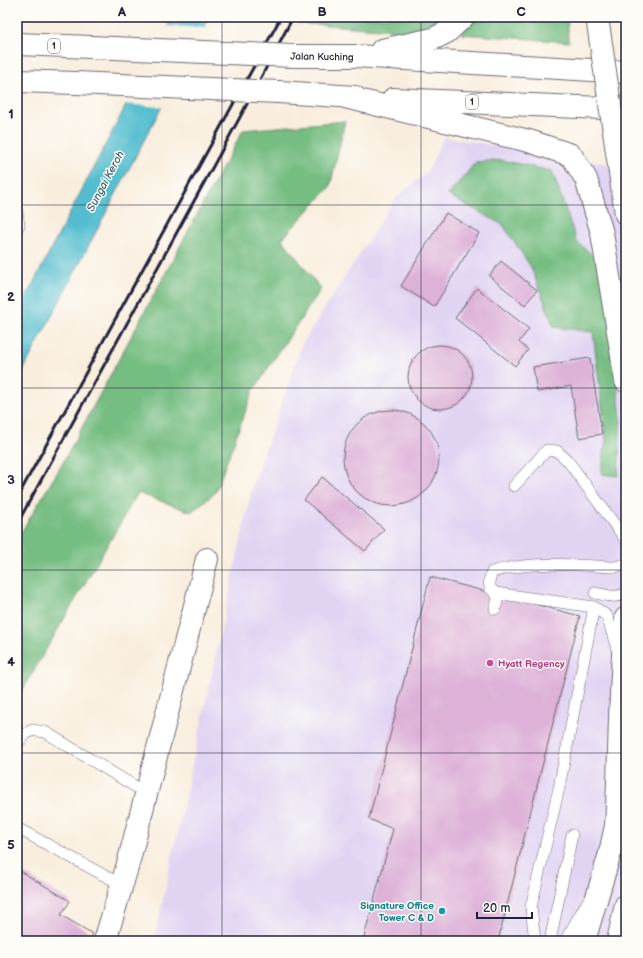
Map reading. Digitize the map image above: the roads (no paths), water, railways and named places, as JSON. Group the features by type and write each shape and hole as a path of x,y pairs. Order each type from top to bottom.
{"main road":[{"path":"356,56 433,39 447,32 463,17"},
{"path":"597,17 626,214"},
{"name":"Jalan Kuching","path":"17,44 292,56 356,56 626,72"},
{"name":"1","path":"17,81 626,109"},
{"path":"341,96 529,141 571,155 586,179 602,233 626,381"},
{"path":"105,941 128,864 207,559"},
{"path":"616,826 620,760 621,684 626,618"},
{"path":"584,941 605,872 626,777"},
{"path":"618,941 626,905"}],"lane":[{"path":"17,212 19,225 17,229"},
{"path":"514,486 547,450 557,451 568,461 626,540"},
{"path":"621,684 616,644 607,616 594,607 495,593 490,588 489,581 492,572 507,568 541,563 615,567 626,564"},
{"path":"595,593 612,596 622,596 626,593"},
{"path":"495,609 500,594"},
{"path":"535,941 531,907 565,760 594,607"},
{"path":"17,745 23,736 32,730 45,732 146,793"},
{"path":"17,828 122,885"},
{"path":"550,941 572,835"},
{"path":"565,941 605,872"}],"water":[{"name":"Sungai Keroh","path":"172,17 209,17 17,382 17,314"}],"railway":[{"path":"17,498 281,17"},
{"path":"17,524 239,119 293,17"}],"place":[{"name":"Hyatt Regency","path":"490,663"},
{"name":"Signature Office Tower C & D","path":"442,911"}]}
